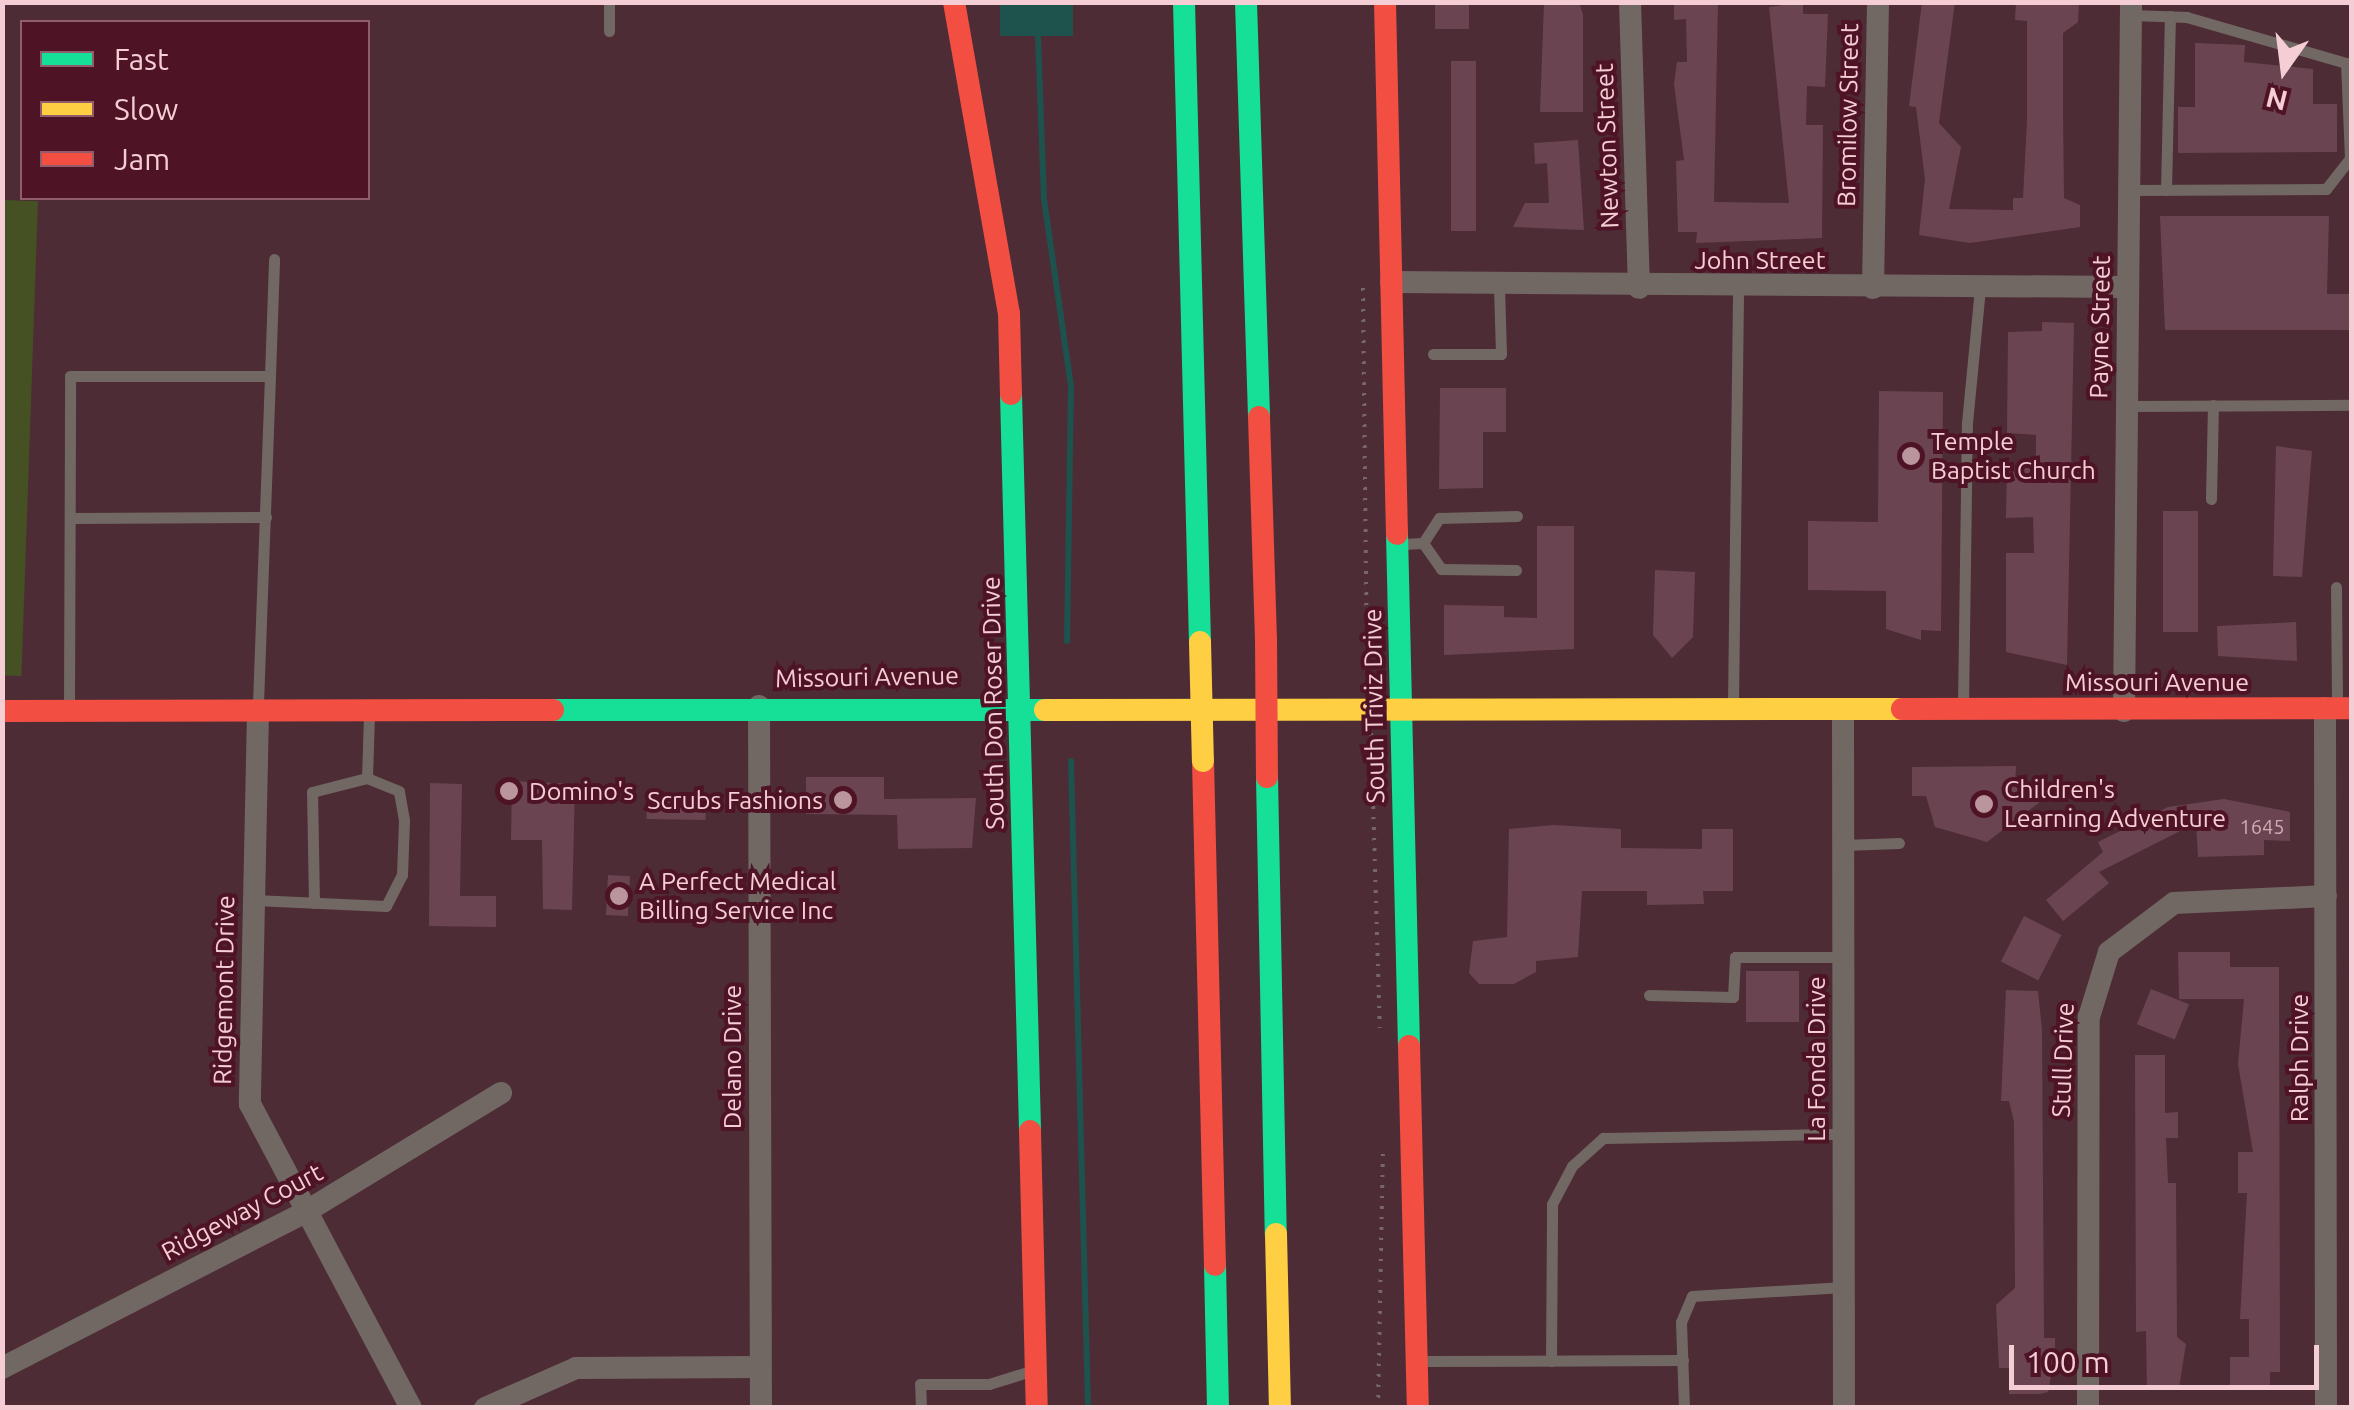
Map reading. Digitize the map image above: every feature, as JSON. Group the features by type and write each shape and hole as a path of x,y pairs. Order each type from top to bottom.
{"main road":[{"name":"South Don Roser Drive","path":"954,2 1009,314 1022,703 1037,1408"},
{"path":"1184,2 1218,1408"},
{"path":"1246,2 1266,639 1280,1408"},
{"name":"South Triviz Drive","path":"1384,2 1418,1408"},
{"name":"Missouri Avenue","path":"2,711 258,712 1022,703 1402,710 2338,708"}],"street":[{"name":"Newton Street","path":"1630,2 1639,288"},
{"name":"Bromilow Street","path":"1873,288 1878,2"},
{"name":"Payne Street","path":"2124,711 2131,8"},
{"name":"John Street","path":"1392,282 1639,288 2128,287"},
{"name":"Delano Drive","path":"759,706 761,1408"},
{"name":"Ralph Drive","path":"2326,1408 2326,896 2338,708"},
{"name":"La Fonda Drive","path":"1843,710 1844,1408"},
{"name":"Ridgemont Drive","path":"258,712 250,1104 302,1214 411,1408"},
{"name":"Stull Drive","path":"2088,1408 2089,1017 2109,952 2174,904 2326,896"},
{"name":"Ridgeway Court","path":"2,1368 302,1214 501,1093"},
{"path":"2326,1122 2352,1122"},
{"path":"485,1408 576,1368 760,1366"}],"lane":[{"path":"608,2 608,31"},
{"path":"2129,190 2326,189 2350,158 2346,63 2131,8"},
{"path":"2166,190 2170,16"},
{"path":"258,712 274,259"},
{"path":"1433,354 1501,354 1499,285"},
{"path":"1732,709 1738,288"},
{"path":"1963,710 1967,422 1980,288"},
{"path":"69,711 70,376 270,376"},
{"path":"2211,499 2213,405"},
{"path":"2126,406 2352,405"},
{"path":"1423,543 1439,518 1517,516"},
{"path":"70,518 266,517"},
{"path":"1398,544 1423,543"},
{"path":"1423,543 1441,568 1516,570"},
{"path":"2336,587 2338,708"},
{"path":"367,778 369,709"},
{"path":"254,900 314,903 386,906 402,864 399,791 367,778 312,792 314,903"},
{"path":"396,825 402,804"},
{"path":"396,839 402,864"},
{"path":"1843,846 1899,844"},
{"path":"1649,995 1734,997 1735,957 1843,957"},
{"path":"1550,1360 1552,1204 1572,1166 1603,1138 1844,1134"},
{"path":"1684,1408 1683,1308 1697,1294 1844,1287"},
{"path":"1417,1362 1683,1360"},
{"path":"921,1408 920,1384 989,1384 1034,1370"}],"path":[{"path":"2,418 12,418"}],"shaded area":[{"path":"1000,3 1073,3 1073,36 1000,36"},
{"path":"3,200 38,201 21,676 2,675"}],"building":[{"path":"1435,2 1469,2 1469,29 1435,29"},
{"path":"1544,2 1579,3 1583,14 1583,112 1540,112"},
{"path":"1674,2 1718,2 1714,202 1789,203 1769,7 1803,2 1803,14 1828,14 1825,87 1807,86 1806,125 1823,125 1822,238 1696,243 1697,232 1678,232 1676,161 1684,160 1674,84 1677,62 1687,62 1686,19 1674,20"},
{"path":"1922,2 1955,2 1939,123 1961,147 1949,209 2013,210 2013,198 2023,198 2027,121 2027,21 2015,20 2016,2 2079,2 2078,22 2063,33 2063,111 2064,198 2080,205 2080,227 1970,243 1919,235 1925,179 1916,107 1909,106"},
{"path":"2195,43 2245,45 2244,62 2313,69 2313,104 2337,104 2337,152 2178,153 2178,107 2195,107"},
{"path":"1451,61 1476,61 1476,231 1451,231"},
{"path":"1578,140 1584,230 1513,227 1525,203 1549,203 1547,163 1535,164 1534,143"},
{"path":"2160,216 2329,216 2327,294 2352,294 2352,330 2165,330"},
{"path":"2042,322 2074,323 2067,665 2006,652 2006,553 2034,553 2033,517 2006,518 2007,468 2036,468 2036,435 2007,433 2008,332 2042,331"},
{"path":"1440,388 1506,388 1506,432 1483,432 1483,488 1439,489"},
{"name":"Temple Baptist Church","path":"1879,391 1943,392 1941,631 1921,630 1921,640 1886,629 1886,591 1808,590 1808,521 1878,522"},
{"path":"2276,446 2312,451 2302,577 2273,576"},
{"path":"2163,511 2198,511 2198,632 2163,632"},
{"path":"1537,526 1574,526 1574,649 1444,655 1444,605 1504,606 1504,617 1537,618"},
{"path":"1655,570 1695,572 1693,637 1672,658 1653,635"},
{"path":"2296,622 2297,661 2218,656 2217,626"},
{"name":"Children's Learning Adventure","path":"2016,766 2015,786 2044,799 1987,842 1935,827 1926,796 1912,796 1912,767"},
{"path":"806,777 884,777 884,799 976,798 972,848 898,849 897,815 806,814"},
{"path":"512,781 575,784 572,910 543,909 542,840 511,840"},
{"path":"430,783 462,784 460,896 496,896 496,927 429,926"},
{"path":"647,793 706,794 706,820 647,819"},
{"path":"2224,799 2290,812 2290,841 2264,840 2264,855 2198,857 2196,823 2099,872 2109,883 2063,921 2046,900 2103,852 2098,842 2168,807"},
{"path":"1553,825 1621,829 1621,848 1702,849 1702,829 1733,829 1733,891 1703,891 1704,904 1647,905 1647,891 1582,891 1578,957 1536,961 1536,972 1514,984 1479,984 1469,973 1473,941 1507,937 1509,829"},
{"name":"A Perfect Medical Billing Service Inc","path":"608,875 630,876 628,916 606,915"},
{"path":"2024,916 2061,935 2038,981 2001,961"},
{"path":"2178,952 2230,952 2230,967 2279,967 2280,1372 2270,1372 2270,1387 2230,1387 2230,1357 2249,1357 2249,1319 2240,1319 2247,1193 2238,1193 2238,1152 2253,1152 2238,1064 2244,999 2179,999"},
{"path":"1746,971 1799,971 1799,1022 1746,1022"},
{"path":"2151,989 2189,1004 2175,1040 2137,1024"},
{"path":"2006,990 2038,991 2042,1030 2044,1338 2055,1338 2055,1356 2048,1392 2040,1394 2009,1394 2009,1368 1999,1368 1996,1305 2015,1288 2014,1122 2009,1101 2001,1101"},
{"path":"2135,1055 2165,1055 2165,1113 2178,1112 2178,1138 2166,1138 2168,1183 2176,1183 2177,1337 2186,1344 2179,1388 2147,1389 2146,1331 2136,1332"}],"waterway":[{"path":"1038,36 1044,199 1071,387 1067,641"},
{"path":"1071,761 1088,1408"}],"traffic: fast":[{"path":"1184,2 1200,642"},
{"path":"1246,2 1259,417"},
{"path":"1011,394 1030,1131"},
{"path":"1397,534 1409,1046"},
{"path":"553,710 1045,710"},
{"path":"1267,777 1276,1234"},
{"path":"1215,1265 1218,1408"}],"traffic: slow":[{"path":"1200,642 1203,761"},
{"path":"1045,710 1902,709"},
{"path":"1276,1234 1280,1408"}],"traffic: jam":[{"path":"954,2 1009,314 1011,394"},
{"path":"1385,2 1397,534"},
{"path":"1259,417 1266,639"},
{"path":"1266,639 1267,777"},
{"path":"1902,709 2352,708"},
{"path":"2,711 553,710"},
{"path":"1203,761 1215,1265"},
{"path":"1409,1046 1418,1408"},
{"path":"1030,1131 1037,1408"}],"place":[{"name":"Temple Baptist Church","path":"1911,456"},
{"name":"Domino's","path":"509,791"},
{"name":"Scrubs Fashions","path":"843,800"},
{"name":"Children's Learning Adventure","path":"1984,804"},
{"name":"A Perfect Medical Billing Service Inc","path":"619,896"}]}
